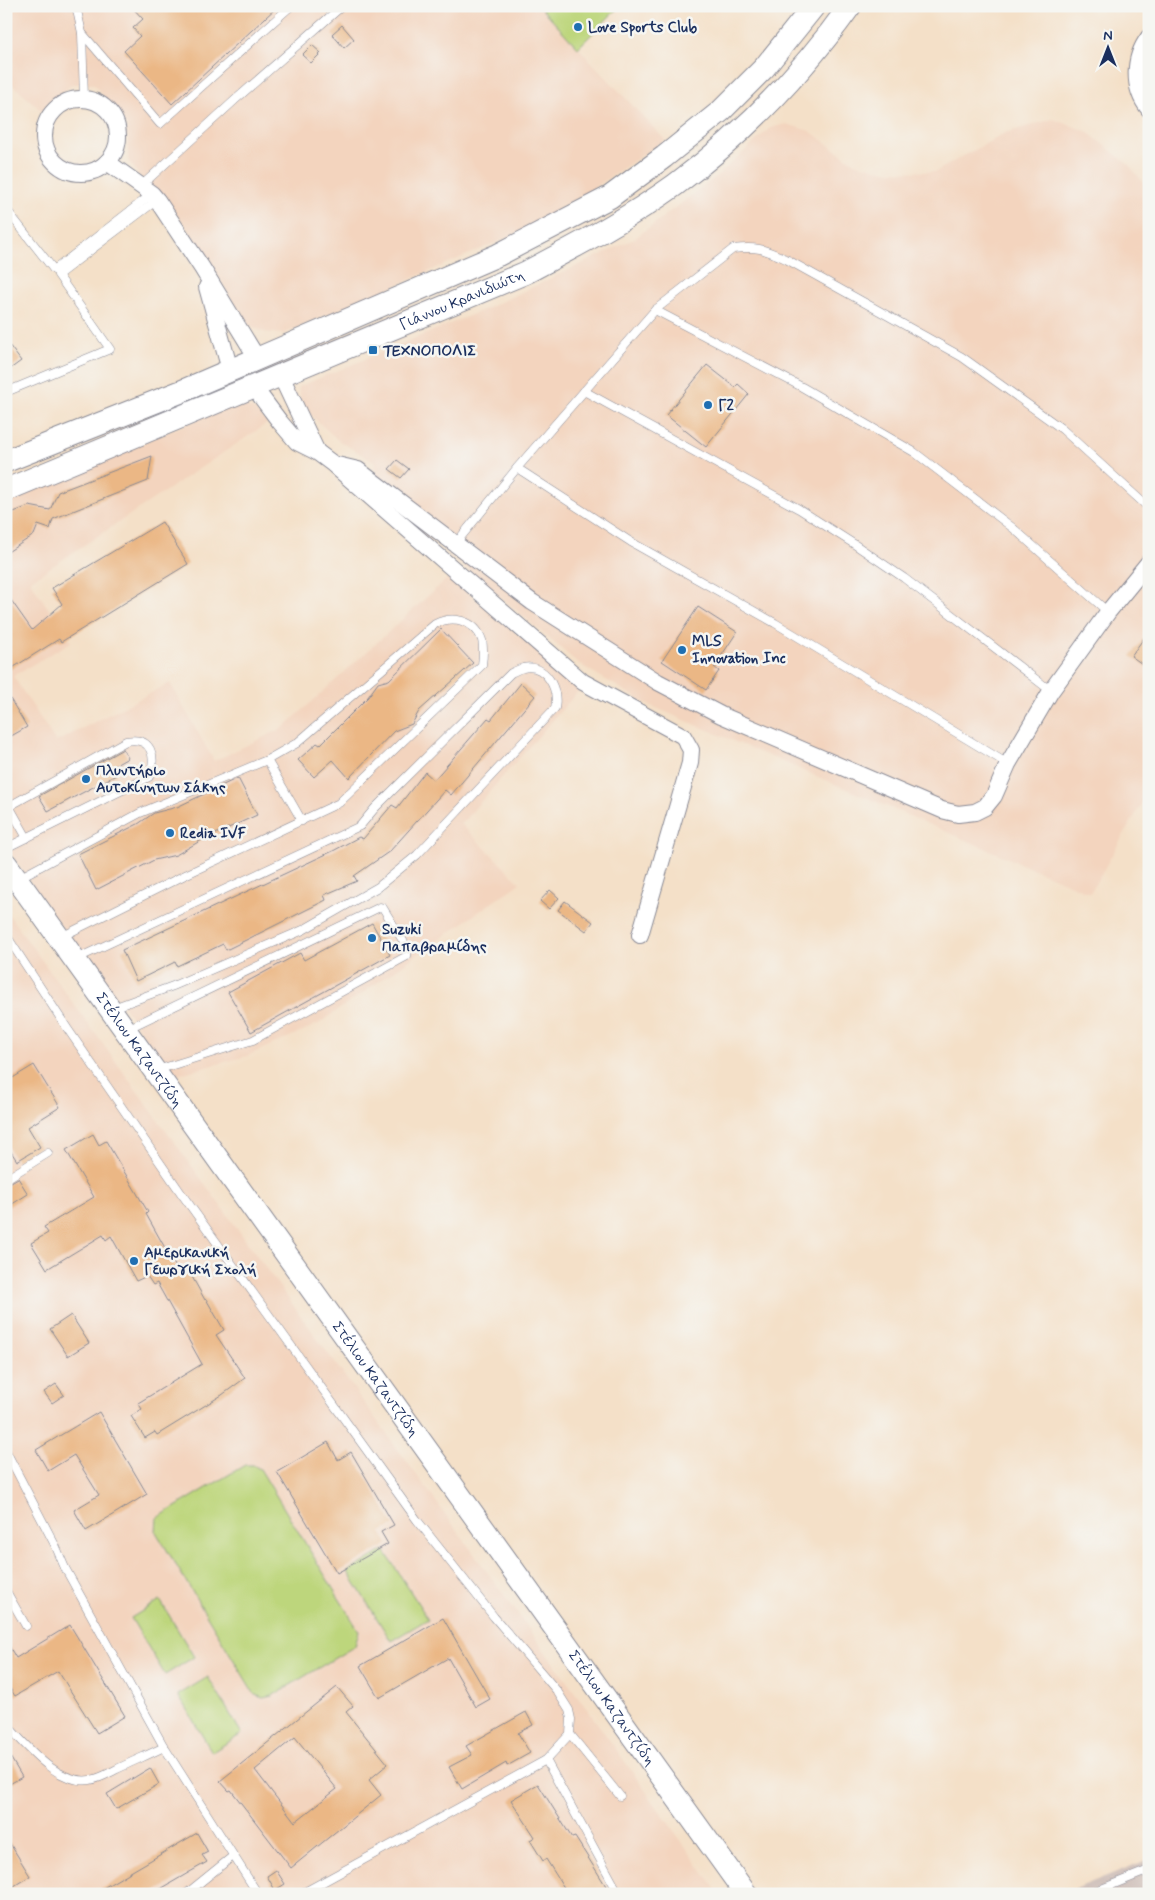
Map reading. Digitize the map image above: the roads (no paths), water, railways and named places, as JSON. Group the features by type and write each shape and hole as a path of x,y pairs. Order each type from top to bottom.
{"street":[{"name":"Γιάννου Κρανιδιώτη","path":"6,461 180,392 356,317 498,255 610,198 720,111 764,68 814,6"},
{"name":"Γιάννου Κρανιδιώτη","path":"6,490 525,273 607,229 675,185 723,145 777,94 825,41 850,6"},
{"path":"1149,37 1142,46 1137,68 1137,87 1149,109"},
{"path":"84,99 96,102 106,108 113,117 118,129 116,147 107,162 97,169 85,172 72,172 56,163 46,148 44,136 46,124 52,113 60,105 72,100 84,99"},
{"path":"107,162 150,193 202,268 257,358"},
{"path":"202,268 230,370"},
{"path":"280,374 317,452"},
{"path":"253,386 297,442 317,452 333,464 583,682 684,736 691,750 690,763 640,935"},
{"path":"333,464 358,470 532,602 658,682 721,716 942,810 958,814 975,812 985,807 994,796 1008,764 1051,690 1108,612 1149,562"},
{"name":"Στέλιου Καζαντζίδη","path":"12,872 746,1894"}],"lane":[{"path":"76,6 82,33 84,99"},
{"path":"82,33 160,124 291,6"},
{"path":"6,392 110,349 58,275 150,193 235,100 342,6"},
{"path":"6,209 54,270 150,193"},
{"path":"456,543 517,468 655,310 733,249 762,248 786,259 962,357 1062,429 1149,508"},
{"path":"655,310 802,387 914,452 1013,528 1108,612"},
{"path":"584,391 799,509 854,544 904,578 1051,690"},
{"path":"517,468 631,542 775,623 1008,764"},
{"path":"12,872 140,814 267,760 296,743 435,624 449,619 463,621 470,624 479,635 483,648 482,665 339,803 185,875 59,938"},
{"path":"75,960 360,826 374,808 511,673 524,668 531,668 545,674 550,680 556,693 554,708 417,855 378,887 303,930 173,986 110,1009"},
{"path":"6,848 27,838 149,777 154,763 151,750 138,740 126,741 8,807 27,838"},
{"path":"267,760 302,820"},
{"path":"125,1030 380,907 383,908 408,949 407,956 254,1040 154,1071"},
{"path":"6,935 181,1194 417,1520 494,1618 557,1691 569,1710 572,1719 570,1734 546,1760 301,1894"},
{"path":"6,1179 48,1153"},
{"path":"6,1452 65,1568 164,1747 258,1894"},
{"path":"6,1591 26,1626"},
{"path":"6,1724 54,1770 67,1778 78,1780 90,1780 102,1776 164,1747"},
{"path":"570,1734 620,1796"},
{"path":"546,1760 620,1894"},
{"path":"186,1894 233,1856"},
{"path":"1089,1894 1149,1870"}],"place":[{"name":"Love Sports Club","path":"578,27"},
{"name":"ΤΕΧΝΟΠΟΛΙΣ","path":"373,350"},
{"name":"Γ2","path":"708,405"},
{"name":"MLS Innovation Inc","path":"682,650"},
{"name":"Πλυντήριο Αυτοκίνητων Σάκης","path":"86,779"},
{"name":"Redia IVF","path":"170,833"},
{"name":"Suzuki Παπαβραμίδης","path":"372,938"},
{"name":"Αμερικανική Γεωργική Σχολή","path":"134,1261"}]}
